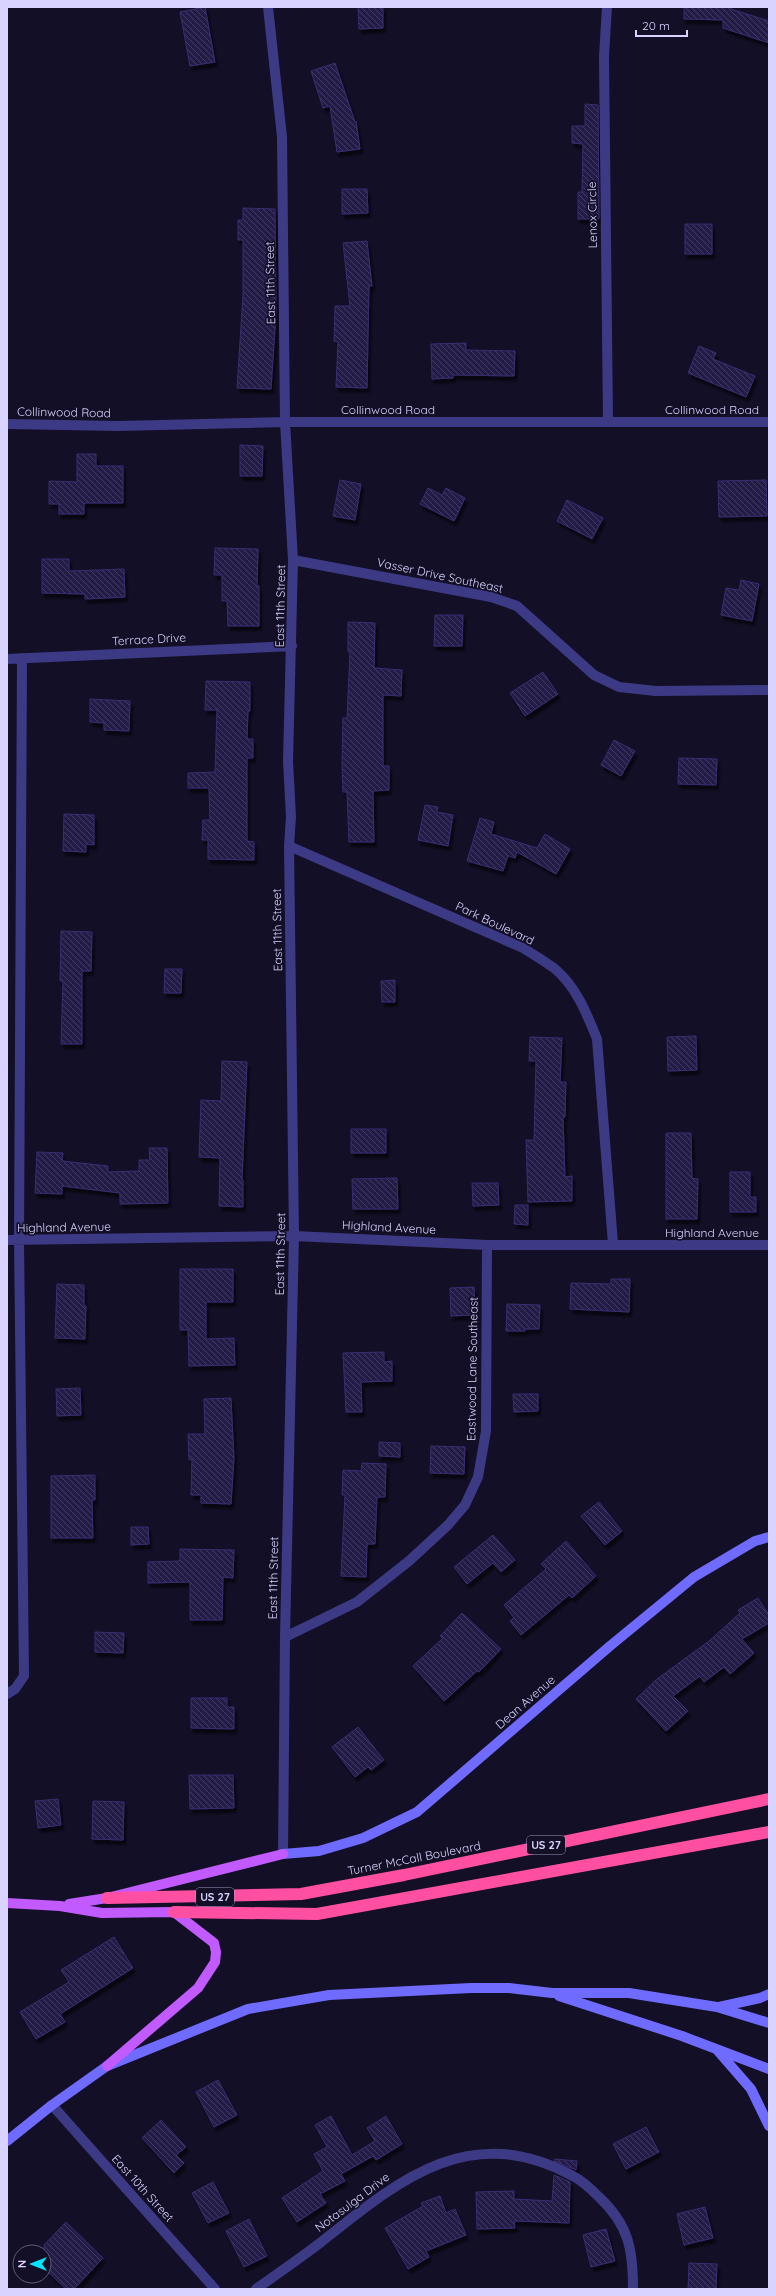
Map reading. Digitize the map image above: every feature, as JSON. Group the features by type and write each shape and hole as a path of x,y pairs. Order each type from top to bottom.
{"highway":[{"name":"Turner McCall Boulevard","path":"107,1898 301,1894 404,1876 769,1798"},
{"name":"Turner McCall Boulevard","path":"174,1912 317,1914 769,1832"}],"main road":[{"name":"Dean Avenue","path":"283,1854 320,1851 362,1838 417,1812 610,1646 694,1577 755,1541 769,1537"},
{"path":"107,1898 283,1854"},
{"name":"Turner McCall Boulevard","path":"60,1906 107,1898"},
{"name":"Turner McCall Boulevard","path":"7,1903 60,1906 102,1913 174,1912"},
{"path":"7,2142 52,2105 107,2066 198,1988 215,1962 216,1952 214,1943 174,1912"},
{"path":"107,2066 248,2009 321,1996 471,1988 509,1988 552,1993 629,1993 717,2007 769,2023"},
{"path":"552,1993 717,2049 769,2070"},
{"path":"717,2007 760,1998 769,1994"},
{"path":"717,2049 751,2089 769,2126"}],"street":[{"name":"East 11th Street","path":"268,7 282,137 285,422 293,560 288,761 291,817 289,846 294,1236 285,1636 283,1854"},
{"name":"Lenox Circle","path":"607,7 604,64 608,422"},
{"name":"Collinwood Road","path":"7,424 118,426 285,422 769,422"},
{"name":"Vasser Drive Southeast","path":"293,560 491,597 517,606 594,675 619,687 656,691 769,690"},
{"name":"Terrace Drive","path":"7,659 292,646"},
{"path":"7,1694 15,1689 24,1676 19,1240 22,658"},
{"name":"Park Boulevard","path":"289,846 523,948 555,969 572,988 585,1010 597,1039 614,1244"},
{"name":"Highland Avenue","path":"7,1240 294,1236 487,1245 769,1245"},
{"name":"Eastwood Lane Southeast","path":"285,1636 357,1602 409,1562 448,1525 465,1505 478,1478 486,1431 487,1245"},
{"name":"East 10th Street","path":"52,2105 215,2289"},
{"name":"Notasulga Drive","path":"256,2289 318,2244 368,2203 403,2180 441,2162 491,2153 545,2162 583,2181 612,2208 629,2241 633,2259 633,2289"}],"building":[{"path":"205,7 215,62 190,66 180,12"},
{"path":"358,7 383,7 383,28 359,29"},
{"path":"684,7 731,7 731,9 769,21 769,43 723,28 723,20 684,19"},
{"path":"335,63 355,122 356,121 360,149 337,152 330,106 323,108 311,71"},
{"path":"585,104 598,105 599,219 578,219 578,192 582,192 583,144 572,143 572,126 585,126"},
{"path":"342,189 367,189 368,213 342,214"},
{"path":"243,208 275,209 276,314 271,389 237,388 243,295 243,240 238,240 238,220 243,220"},
{"path":"685,224 712,224 712,254 685,254"},
{"path":"367,241 372,286 369,286 367,388 336,387 338,342 334,341 335,306 350,306 343,243"},
{"path":"466,343 466,350 515,351 514,376 453,375 453,378 432,379 431,344"},
{"path":"699,346 716,353 713,359 755,376 746,397 688,373"},
{"path":"240,445 263,446 262,476 240,476"},
{"path":"77,454 96,454 96,466 123,466 123,503 84,503 84,514 59,514 59,504 49,504 49,481 77,482"},
{"path":"340,480 361,484 355,520 333,516"},
{"path":"766,480 767,516 719,517 718,481"},
{"path":"428,488 442,495 446,488 465,498 454,521 420,504"},
{"path":"567,500 603,518 592,539 557,521"},
{"path":"215,548 258,549 257,586 259,586 259,626 228,626 227,601 222,601 222,575 214,575"},
{"path":"42,559 69,559 69,571 124,569 125,597 85,599 85,594 42,593"},
{"path":"741,580 759,584 752,621 721,615 726,588 739,590"},
{"path":"435,615 463,615 462,646 434,646"},
{"path":"348,622 375,623 374,668 402,670 401,696 383,695 383,766 389,766 389,790 373,791 374,842 349,842 347,792 343,792 343,718 347,718 350,652 348,652"},
{"path":"543,672 558,694 525,716 510,693"},
{"path":"206,681 250,682 250,711 248,711 247,739 253,739 253,758 247,758 247,841 254,842 254,860 208,859 208,840 202,840 203,820 210,820 209,788 188,788 188,773 215,772 217,710 205,710"},
{"path":"90,699 130,701 129,731 104,730 104,723 90,722"},
{"path":"614,740 635,751 621,776 601,765"},
{"path":"679,758 717,759 716,785 678,784"},
{"path":"425,805 438,807 437,812 453,815 448,846 418,840"},
{"path":"64,814 94,815 94,845 86,844 86,852 63,851"},
{"path":"480,818 494,822 491,834 537,848 545,834 570,849 556,874 517,852 515,858 508,856 503,871 467,861"},
{"path":"61,931 92,932 91,971 82,971 82,1044 61,1044 63,981 60,981"},
{"path":"165,969 182,969 181,993 164,993"},
{"path":"395,980 395,1002 382,1002 381,981"},
{"path":"696,1036 697,1070 668,1071 667,1037"},
{"path":"530,1037 562,1038 560,1082 566,1082 565,1117 563,1117 565,1177 572,1176 572,1201 528,1202 526,1140 534,1140 536,1061 529,1061"},
{"path":"222,1061 247,1062 242,1180 243,1207 219,1206 220,1158 199,1157 201,1100 221,1101"},
{"path":"351,1129 386,1129 386,1153 351,1153"},
{"path":"666,1133 691,1133 692,1178 698,1179 697,1219 666,1219"},
{"path":"149,1148 167,1148 168,1203 120,1204 120,1193 62,1186 62,1194 35,1193 37,1152 63,1153 62,1161 108,1166 108,1172 139,1171 139,1160 150,1160"},
{"path":"730,1172 750,1172 750,1197 756,1197 756,1212 730,1212"},
{"path":"397,1178 398,1209 353,1209 352,1179"},
{"path":"472,1183 498,1183 499,1205 473,1206"},
{"path":"515,1205 528,1205 528,1225 514,1224"},
{"path":"180,1269 233,1269 233,1302 206,1302 206,1339 234,1338 235,1365 189,1366 188,1330 180,1330"},
{"path":"611,1279 630,1279 629,1312 570,1309 571,1283 611,1284"},
{"path":"57,1284 84,1285 84,1306 86,1306 85,1339 55,1338"},
{"path":"474,1287 475,1315 451,1316 450,1288"},
{"path":"507,1304 540,1305 539,1329 506,1331"},
{"path":"384,1352 384,1362 392,1361 392,1381 361,1382 362,1412 346,1412 343,1353"},
{"path":"80,1388 81,1415 57,1416 56,1389"},
{"path":"513,1394 538,1394 538,1411 514,1412"},
{"path":"231,1398 234,1458 231,1504 201,1503 201,1495 191,1495 192,1459 189,1460 188,1434 205,1434 204,1399"},
{"path":"379,1442 400,1443 400,1457 379,1456"},
{"path":"431,1446 465,1447 464,1474 430,1473"},
{"path":"362,1463 386,1464 385,1497 377,1497 375,1544 367,1544 366,1577 341,1576 345,1495 342,1495 343,1470 361,1471"},
{"path":"95,1475 95,1500 92,1500 93,1538 51,1538 51,1476"},
{"path":"599,1502 622,1531 605,1545 581,1516"},
{"path":"131,1527 148,1527 149,1544 131,1545"},
{"path":"493,1535 515,1560 501,1572 493,1563 467,1584 454,1567"},
{"path":"566,1541 596,1576 572,1598 569,1595 521,1635 510,1621 514,1618 504,1605 546,1569 541,1564"},
{"path":"180,1549 234,1550 233,1578 223,1577 222,1620 190,1620 190,1582 148,1583 148,1562 180,1561"},
{"path":"758,1598 769,1615 769,1623 742,1639 754,1653 730,1674 724,1667 704,1682 700,1676 673,1696 688,1711 666,1731 636,1699 657,1679 709,1641 740,1613 738,1610"},
{"path":"462,1613 501,1649 479,1672 477,1671 444,1701 413,1666 443,1638 440,1636"},
{"path":"95,1632 124,1633 123,1653 95,1652"},
{"path":"191,1698 227,1698 227,1707 234,1707 234,1729 191,1728"},
{"path":"358,1727 384,1760 371,1770 368,1767 355,1777 332,1747"},
{"path":"189,1775 233,1775 234,1808 190,1809"},
{"path":"58,1799 61,1825 38,1828 35,1801"},
{"path":"93,1801 124,1802 123,1840 92,1839"},
{"path":"114,1937 133,1968 60,2014 65,2022 36,2039 20,2012 69,1982 61,1970"},
{"path":"218,2080 237,2115 214,2127 196,2092"},
{"path":"331,2116 352,2155 375,2141 367,2128 386,2116 402,2144 376,2160 373,2156 341,2174 345,2181 320,2194 326,2203 297,2222 282,2198 323,2171 314,2154 327,2147 315,2125"},
{"path":"161,2120 186,2147 176,2155 184,2163 174,2173 142,2138"},
{"path":"646,2127 659,2152 626,2169 613,2144"},
{"path":"555,2159 577,2161 576,2170 554,2161"},
{"path":"554,2175 570,2182 569,2223 514,2221 515,2228 477,2229 476,2192 514,2191 514,2199 552,2201"},
{"path":"213,2182 229,2213 208,2223 192,2193"},
{"path":"440,2196 446,2213 455,2209 466,2235 426,2251 429,2257 408,2269 385,2228 423,2206 421,2203"},
{"path":"705,2207 713,2238 684,2245 677,2214"},
{"path":"249,2219 267,2256 244,2267 226,2231"},
{"path":"66,2222 103,2258 74,2289 66,2289 52,2276 52,2244 45,2244"},
{"path":"606,2229 615,2261 591,2267 583,2235"},
{"path":"689,2263 717,2264 716,2289 688,2289"}]}
